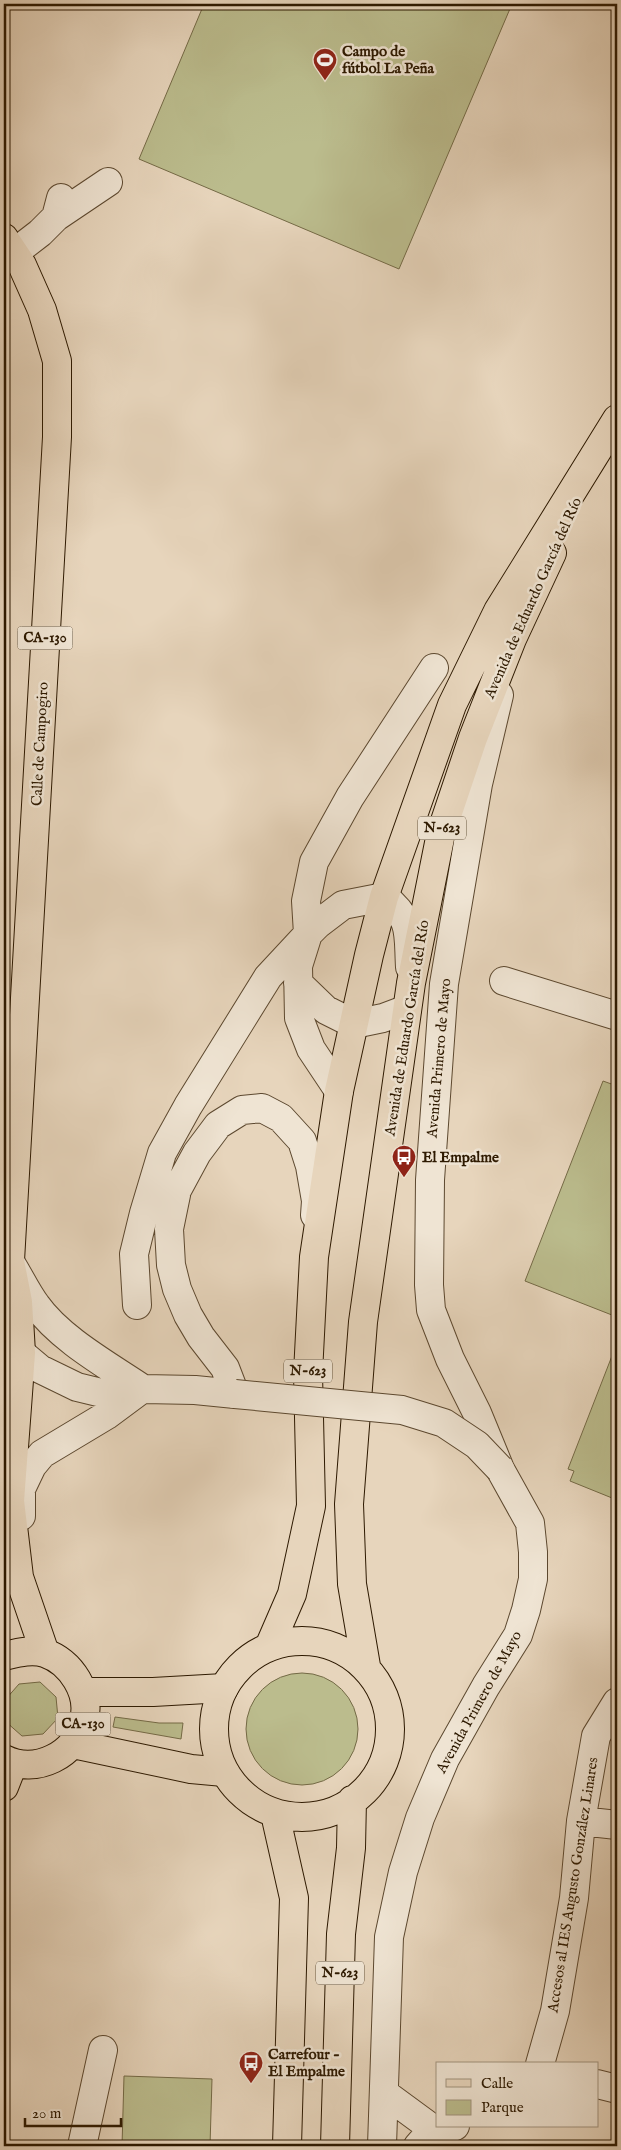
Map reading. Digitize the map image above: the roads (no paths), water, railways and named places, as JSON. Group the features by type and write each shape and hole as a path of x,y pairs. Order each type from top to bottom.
{"main road":[{"name":"Calle de Campogiro","path":"9,245 22,265 42,310 57,361 56,447 7,1271 18,1302 21,1353 10,1501 19,1577 45,1653"},
{"name":"Avenida de Eduardo García del Río","path":"269,1647 292,1594 311,1506 308,1372 314,1258 339,1090 369,955 384,898 452,705 498,611 617,419"},
{"name":"Avenida de Eduardo García del Río","path":"366,1666 352,1584 349,1504 363,1322 409,996 441,832 473,738 512,639 600,449"},
{"name":"N-623","path":"291,1642 313,1642 332,1645 349,1653 366,1666 378,1683 388,1703 392,1724 388,1748 379,1768 352,1800 333,1810 314,1815 294,1817 275,1814 257,1806 242,1795 224,1772 217,1751 215,1726 217,1708 224,1688 236,1672 253,1657 269,1647 291,1642"},
{"name":"CA-130","path":"4,1656 23,1651 45,1653 69,1668 83,1692 85,1719 73,1744 56,1758 36,1765 7,1770"},
{"path":"83,1692 153,1692 224,1688"},
{"path":"73,1744 191,1768 224,1772"},
{"name":"N-623","path":"335,2146 341,1934 351,1848 352,1800"},
{"path":"275,1814 294,1898 287,2146"}],"street":[{"path":"9,245 40,233 58,207 108,182"},
{"name":"Avenida Primero de Mayo","path":"382,2146 388,1937 402,1880 420,1818 445,1759 486,1686 518,1635 533,1580 530,1523 500,1469 477,1413 450,1359 431,1310 429,1285 430,1180 444,984 478,784 512,639"},
{"path":"339,1090 311,1049 298,1018 298,966 308,934 306,901 314,862 350,797 434,668"},
{"path":"136,1305 134,1254 162,1153 188,1106 268,977 318,924 343,905 384,898 394,904 408,923 409,996 383,1018 354,1024 326,1010 298,983"},
{"path":"504,981 617,1016"},
{"path":"234,1394 225,1368 201,1337 188,1316 177,1289 171,1264 169,1229 176,1190 197,1153 218,1124 242,1110 262,1108 280,1118 302,1140 310,1166 316,1201 314,1258"},
{"path":"7,1271 52,1323 92,1355 143,1389 107,1415 42,1454 32,1466 22,1489 19,1577"},
{"path":"4,1311 21,1353"},
{"name":"Avenida Primero de Mayo","path":"21,1353 40,1369 77,1387 110,1394 143,1389 195,1390 402,1410 444,1423 477,1445 500,1469"},
{"name":"Accesos al IES Augusto González Linares","path":"541,2062 555,2011 574,1898 580,1821 596,1736 617,1702"},
{"path":"580,1821 617,1825"},
{"path":"82,2146 102,2050"},
{"path":"598,2084 617,2089"},
{"path":"384,2093 435,2134"}],"place":[{"name":"Campo de fútbol La Peña","path":"325,81"},
{"name":"El Empalme","path":"404,1178"},
{"name":"Carrefour - El Empalme","path":"251,2084"}]}
